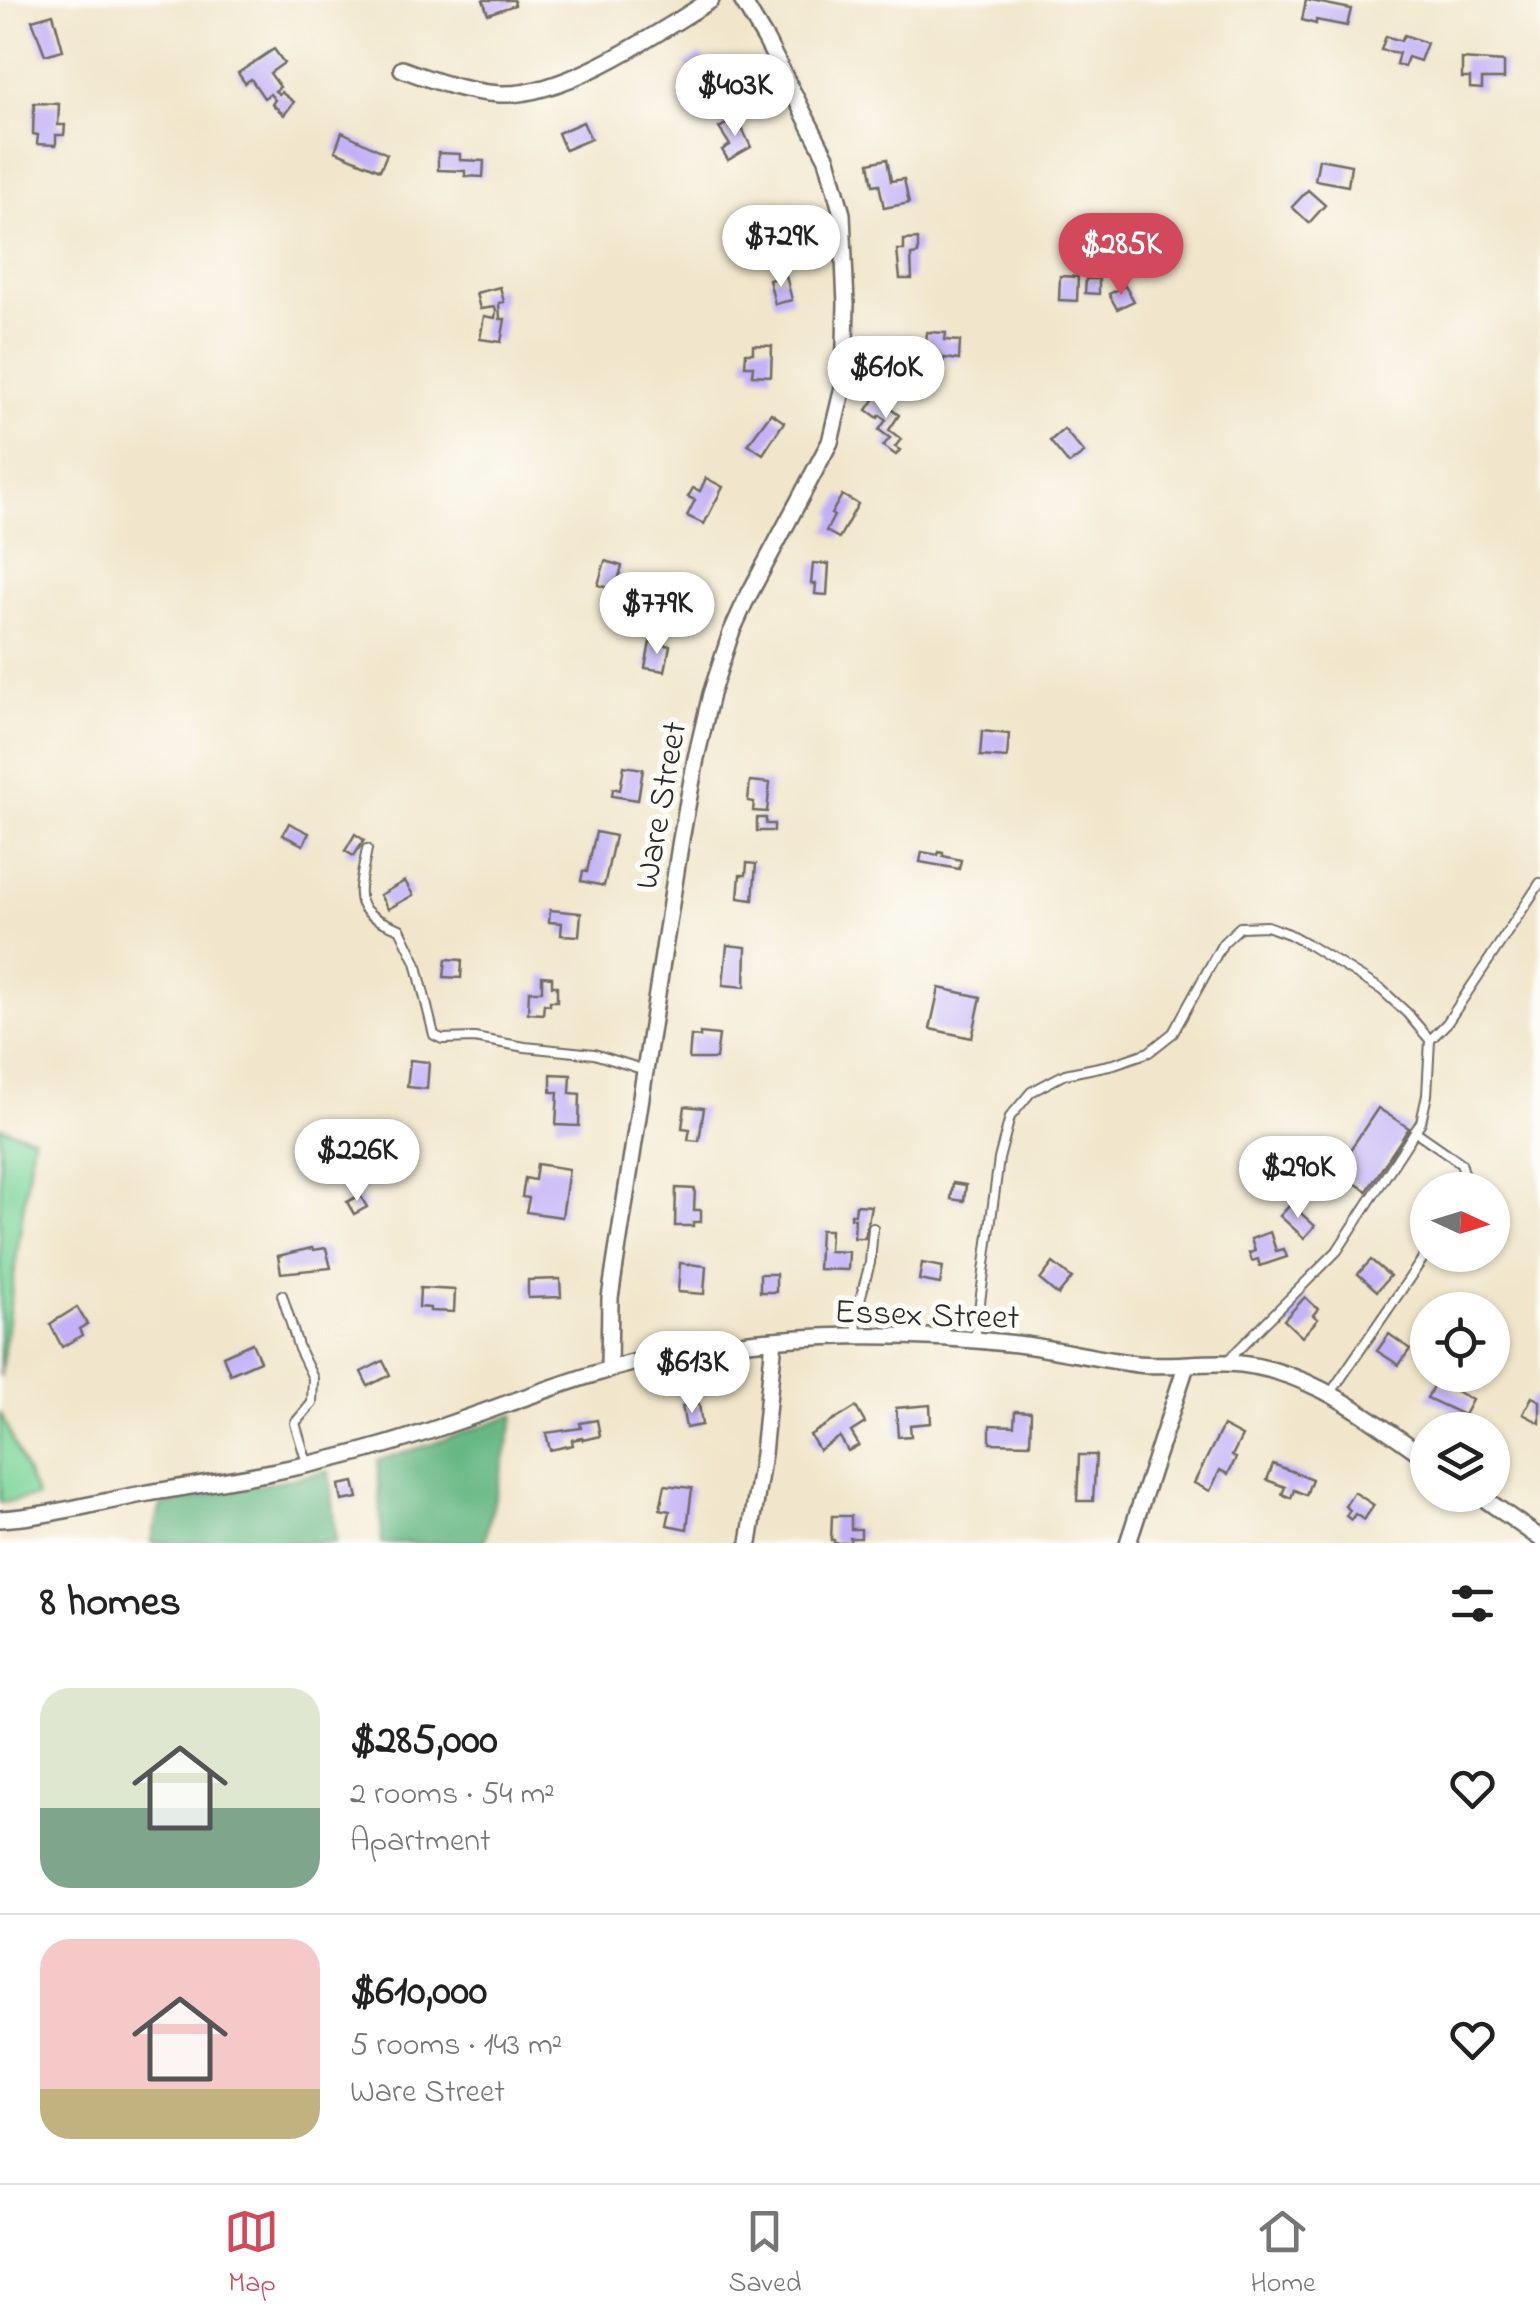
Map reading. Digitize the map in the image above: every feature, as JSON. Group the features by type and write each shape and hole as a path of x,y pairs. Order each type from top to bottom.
{"street":[{"path":"402,69 468,90 500,94 542,90 614,56 711,0"},
{"name":"Ware Street","path":"609,1370 610,1298 644,1070 681,839 710,694 745,602 830,442 844,383 842,214 827,159 742,0"},
{"name":"Essex Street","path":"0,1519 260,1476 386,1445 609,1370 744,1341 857,1337 976,1340 1138,1364 1225,1363 1272,1370 1303,1380 1349,1404 1410,1446"},
{"path":"749,1543 763,1454 774,1340"},
{"path":"1128,1543 1186,1366"},
{"path":"1503,1512 1540,1538"}],"lane":[{"path":"367,849 360,900 364,912 400,929 416,962 434,1034 442,1039 474,1038 594,1054 644,1070"},
{"path":"1225,1363 1337,1251 1421,1122 1427,1095 1430,1040 1447,1023 1540,883"},
{"path":"976,1340 999,1159 1010,1117 1031,1092 1065,1074 1150,1052 1174,1034 1224,942 1240,927 1267,926 1299,939 1382,990 1430,1040"},
{"path":"1414,1131 1461,1164 1464,1172"},
{"path":"857,1337 856,1314 870,1262 873,1228"},
{"path":"1330,1394 1414,1272"},
{"path":"282,1294 299,1349 313,1378 312,1404 296,1422 307,1463"}],"green space":[{"path":"0,1127 33,1137 0,1377"},
{"path":"0,1412 37,1497 0,1503"},
{"path":"515,1414 484,1543 382,1543 378,1460"},
{"path":"329,1471 336,1543 151,1543 161,1505"}],"building":[{"path":"483,0 514,0 515,5 488,14"},
{"path":"1306,0 1351,9 1347,26 1302,20"},
{"path":"53,14 63,50 45,55 32,20"},
{"path":"1404,35 1427,43 1420,61 1408,57 1404,67 1396,64 1399,53 1381,50 1386,36 1401,41"},
{"path":"274,49 284,63 270,73 280,87 275,91 294,102 284,115 272,104 275,100 270,94 264,98 251,79 245,83 238,73"},
{"path":"700,54 717,79 701,90 685,64"},
{"path":"1462,59 1504,62 1504,79 1482,79 1482,89 1470,88 1470,78 1462,78"},
{"path":"34,103 59,104 58,125 65,125 64,135 56,135 56,145 37,144 38,135 33,134"},
{"path":"737,118 751,147 728,160 722,150 730,145 719,128"},
{"path":"583,122 591,139 565,150 558,133"},
{"path":"342,132 387,154 380,170 335,151"},
{"path":"438,153 460,154 460,160 484,161 483,177 465,176 465,171 438,170"},
{"path":"887,159 891,181 904,179 909,203 884,208 879,184 873,185 869,163"},
{"path":"1319,159 1351,165 1348,186 1315,180"},
{"path":"1308,190 1325,205 1309,223 1292,207"},
{"path":"918,239 918,254 911,255 912,279 900,279 897,250 904,250 904,240"},
{"path":"786,276 792,300 775,304 769,280"},
{"path":"1060,276 1078,277 1077,301 1059,300"},
{"path":"1086,279 1099,279 1099,294 1085,293"},
{"path":"1125,286 1134,301 1117,309 1109,294"},
{"path":"500,287 504,302 499,303 500,319 505,319 501,342 480,339 484,316 495,318 496,311 495,307 480,309 476,293"},
{"path":"927,332 946,333 945,340 960,341 959,360 924,361"},
{"path":"753,345 772,346 771,376 752,375 753,366 745,366 746,353 753,353"},
{"path":"878,394 899,415 889,430 901,439 895,447 900,450 896,455 883,446 890,438 879,430 886,420 867,410"},
{"path":"771,413 784,422 763,454 748,444"},
{"path":"1064,429 1084,453 1069,464 1050,441"},
{"path":"706,478 723,487 704,524 687,516 695,500 688,497 693,488 700,491"},
{"path":"842,495 858,504 839,538 826,531"},
{"path":"605,561 622,566 615,590 598,585"},
{"path":"813,563 829,564 827,595 815,594 816,584 811,584"},
{"path":"650,642 670,646 665,671 645,668"},
{"path":"982,731 1009,734 1007,758 980,756"},
{"path":"624,766 643,769 638,800 612,796 613,788 620,790"},
{"path":"750,781 770,783 767,812 753,811 754,802 748,801"},
{"path":"757,818 774,824 774,831 757,831"},
{"path":"289,823 309,833 303,845 283,835"},
{"path":"596,832 615,836 604,886 581,881 583,871 587,872"},
{"path":"355,834 364,840 354,856 345,851"},
{"path":"922,852 939,852 961,860 959,869 920,862"},
{"path":"747,863 756,864 753,900 738,898 740,875 746,875"},
{"path":"405,881 413,895 388,909 380,895"},
{"path":"550,910 581,913 579,936 561,935 562,923 549,922"},
{"path":"727,945 746,947 745,987 723,985"},
{"path":"446,959 462,960 461,978 444,977"},
{"path":"542,976 552,977 552,986 557,986 557,1001 544,1004 543,1014 528,1013 529,991 542,991"},
{"path":"939,988 981,997 972,1038 930,1029"},
{"path":"700,1033 719,1035 716,1059 689,1059 691,1036 700,1037"},
{"path":"410,1060 429,1062 427,1089 407,1087"},
{"path":"551,1074 571,1075 570,1093 580,1094 579,1126 556,1125 558,1092 551,1092"},
{"path":"685,1106 704,1108 699,1141 688,1140 690,1129 682,1128"},
{"path":"1378,1108 1409,1128 1367,1191 1336,1171"},
{"path":"537,1164 569,1169 562,1217 526,1212 529,1198 522,1197 525,1178 535,1180"},
{"path":"953,1183 966,1185 964,1201 951,1199"},
{"path":"676,1188 695,1189 694,1210 701,1210 701,1222 675,1226"},
{"path":"360,1195 367,1207 354,1214 347,1202"},
{"path":"1291,1204 1315,1226 1304,1238 1280,1216"},
{"path":"856,1205 871,1206 865,1238 854,1238 855,1218 851,1214 855,1214"},
{"path":"820,1230 830,1230 829,1251 849,1252 848,1270 818,1269"},
{"path":"1270,1232 1276,1251 1284,1249 1287,1257 1260,1266 1249,1253 1255,1251 1251,1239"},
{"path":"326,1248 331,1268 281,1273 278,1256"},
{"path":"1371,1260 1390,1276 1377,1291 1358,1274"},
{"path":"680,1263 706,1266 704,1294 678,1292"},
{"path":"922,1263 943,1267 940,1284 919,1280"},
{"path":"1053,1263 1072,1278 1058,1295 1040,1280"},
{"path":"760,1274 776,1274 776,1292 760,1292"},
{"path":"560,1279 561,1297 528,1298 528,1280"},
{"path":"420,1288 455,1290 454,1312 419,1307"},
{"path":"1305,1297 1318,1309 1313,1315 1318,1319 1302,1337 1284,1320"},
{"path":"77,1307 87,1324 79,1329 82,1335 62,1347 50,1324"},
{"path":"1389,1334 1410,1349 1399,1365 1377,1351"},
{"path":"252,1343 260,1361 230,1374 223,1356"},
{"path":"383,1361 390,1375 368,1386 361,1372"},
{"path":"1430,1392 1458,1392 1472,1400 1466,1412 1457,1412 1427,1398"},
{"path":"1532,1397 1540,1401 1540,1423 1523,1414"},
{"path":"699,1404 702,1425 686,1428 682,1406"},
{"path":"930,1405 931,1423 910,1425 911,1436 898,1437 896,1408"},
{"path":"856,1407 865,1423 851,1432 859,1445 848,1451 840,1437 819,1450 810,1435"},
{"path":"1015,1411 1031,1412 1030,1444 990,1443 990,1425 1014,1426"},
{"path":"597,1420 600,1436 572,1440 573,1445 550,1450 546,1433 581,1428 580,1423"},
{"path":"1223,1426 1242,1436 1228,1474 1220,1470 1210,1491 1194,1483"},
{"path":"1079,1455 1096,1455 1093,1501 1077,1501"},
{"path":"1273,1464 1312,1479 1306,1495 1294,1490 1291,1498 1282,1494 1285,1487 1267,1480"},
{"path":"354,1482 358,1498 342,1501 339,1485"},
{"path":"665,1485 692,1488 687,1529 667,1525 670,1511 660,1509"},
{"path":"1354,1492 1374,1505 1364,1520 1355,1514 1351,1520 1346,1516 1350,1510 1345,1506"},
{"path":"832,1516 851,1516 851,1529 861,1529 861,1538 834,1543"}]}
